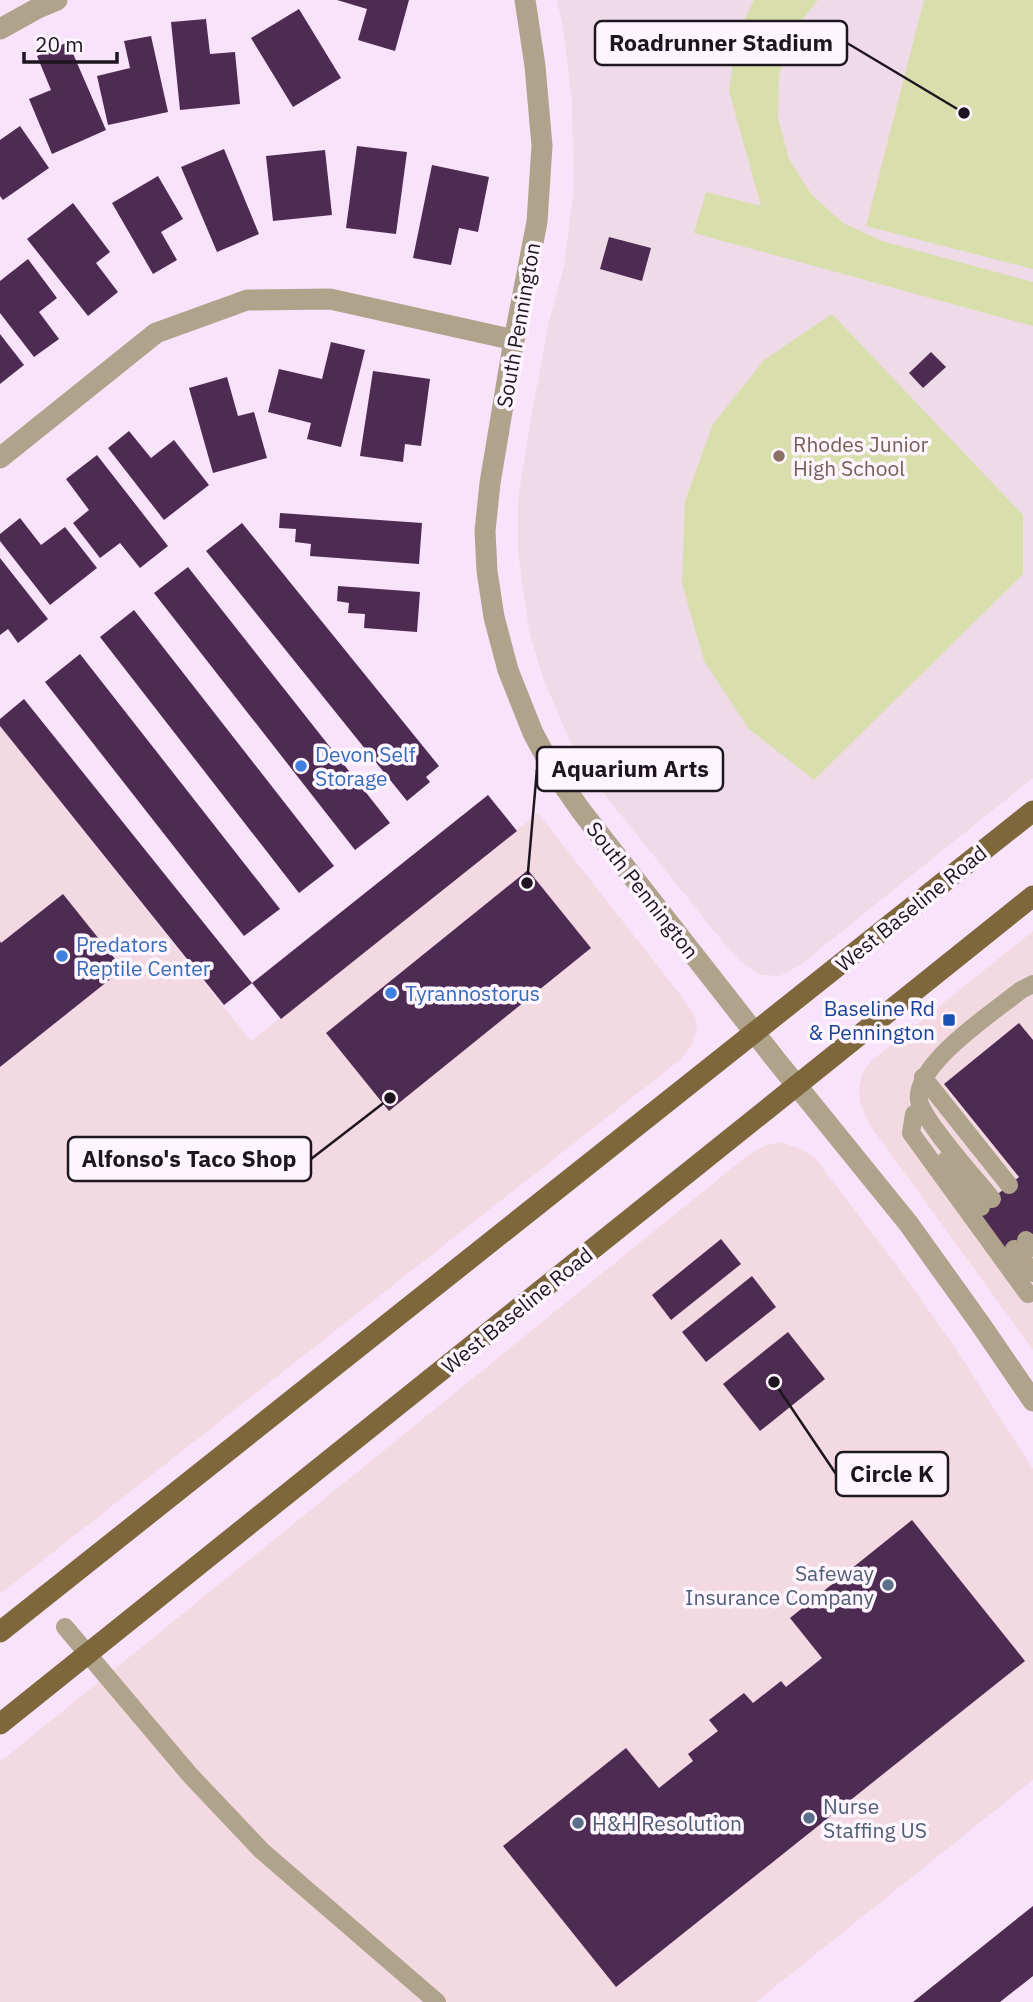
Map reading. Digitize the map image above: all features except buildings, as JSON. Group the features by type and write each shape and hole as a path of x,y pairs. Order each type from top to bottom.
{"main road":[{"name":"West Baseline Road","path":"0,1632 1033,811"},
{"name":"West Baseline Road","path":"0,1724 1033,896"}],"street":[{"path":"0,29 57,0"},
{"name":"South Pennington","path":"525,0 536,66 542,146 537,222 514,340 490,483 485,531 487,571 494,617 508,670 533,733 554,772 582,812 908,1223 1033,1401"},
{"path":"0,458 156,333 247,300 330,299 514,340"}],"lane":[{"path":"1028,1294 911,1133 923,1077 941,1054 1021,990 1033,985"},
{"path":"923,1077 1009,1185"},
{"path":"916,1106 926,1116 987,1203"},
{"path":"1024,1246 1033,1273"},
{"path":"65,1627 190,1775 262,1851 437,2002"}],"shaded area":[{"name":"Rhodes Junior High School","path":"557,0 1033,0 1033,778 800,965 780,976 760,975 741,962 596,784 570,741 544,681 529,631 518,552 518,500 549,322 564,266 574,187 572,101"},
{"path":"0,726 251,1041 538,813 682,997 695,1017 697,1029 691,1046 681,1059 0,1594"},
{"path":"1033,931 1033,1350 869,1124 860,1102 859,1088 862,1074 871,1061"},
{"path":"780,1142 799,1148 814,1157 893,1260 954,1346 1033,1469 1033,1780 756,2002 0,2002 0,1762 748,1155 767,1145"}],"green space":[{"path":"754,0 818,0 795,28 779,75 778,118 789,159 811,194 843,223 882,241 1033,282 1033,326 694,233 706,192 761,206 729,91 737,35"},
{"path":"924,0 1033,0 1033,269 866,226"},
{"path":"832,314 1023,515 1023,574 814,780 749,729 704,661 682,583 685,501 713,424 764,360"}],"place":[{"name":"Roadrunner Stadium","path":"964,113"},
{"name":"Rhodes Junior High School","path":"779,456"},
{"name":"Devon Self Storage","path":"301,766"},
{"name":"Aquarium Arts","path":"527,883"},
{"name":"Predators Reptile Center","path":"62,956"},
{"name":"Tyrannostorus","path":"391,993"},
{"name":"Baseline Rd & Pennington","path":"949,1020"},
{"name":"Alfonso's Taco Shop","path":"390,1098"},
{"name":"Circle K","path":"774,1382"},
{"name":"Safeway Insurance Company","path":"888,1585"},
{"name":"Nurse Staffing US","path":"809,1818"},
{"name":"H&H Resolution","path":"578,1823"}]}
